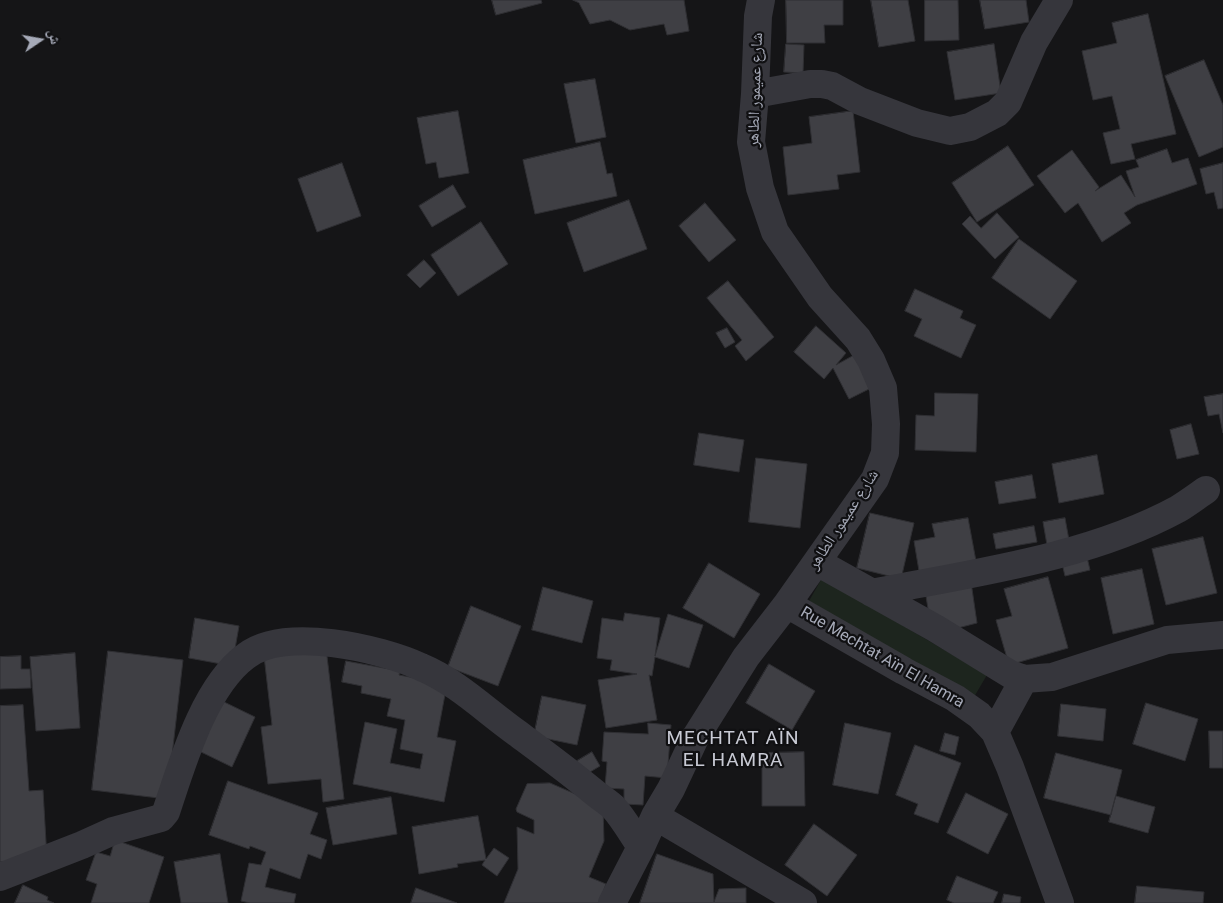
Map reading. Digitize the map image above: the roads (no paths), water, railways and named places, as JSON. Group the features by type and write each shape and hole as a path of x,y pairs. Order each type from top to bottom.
{"street":[{"name":"شارع عميمور الطاهر","path":"612,903 695,738 746,658 787,604 875,480 885,453 886,424 883,388 871,360 858,339 820,297 775,232 760,188 751,142 758,16 761,0"},
{"path":"755,94 810,84 822,84 832,86 860,101 917,123 950,131 970,127 997,113 1008,102 1034,42 1059,0"},
{"path":"872,593 1039,559 1091,544 1139,527 1178,508 1206,490"},
{"path":"817,562 935,628 1010,674 1024,679 1052,677 1167,640 1223,635"},
{"name":"Rue Mechtat Aïn El Hamra","path":"787,604 955,698 979,716 995,732 1014,776 1060,903"},
{"path":"0,877 113,831 161,818 166,812 183,762 207,706 226,675 245,656 261,646 282,642 320,642 379,652 421,667 453,684 488,712 569,770 613,807 641,847"},
{"path":"995,732 1024,679"},
{"path":"655,816 803,903"}],"district":[{"name":"MECHTAT AÏN EL HAMRA","path":"733,750"}]}
